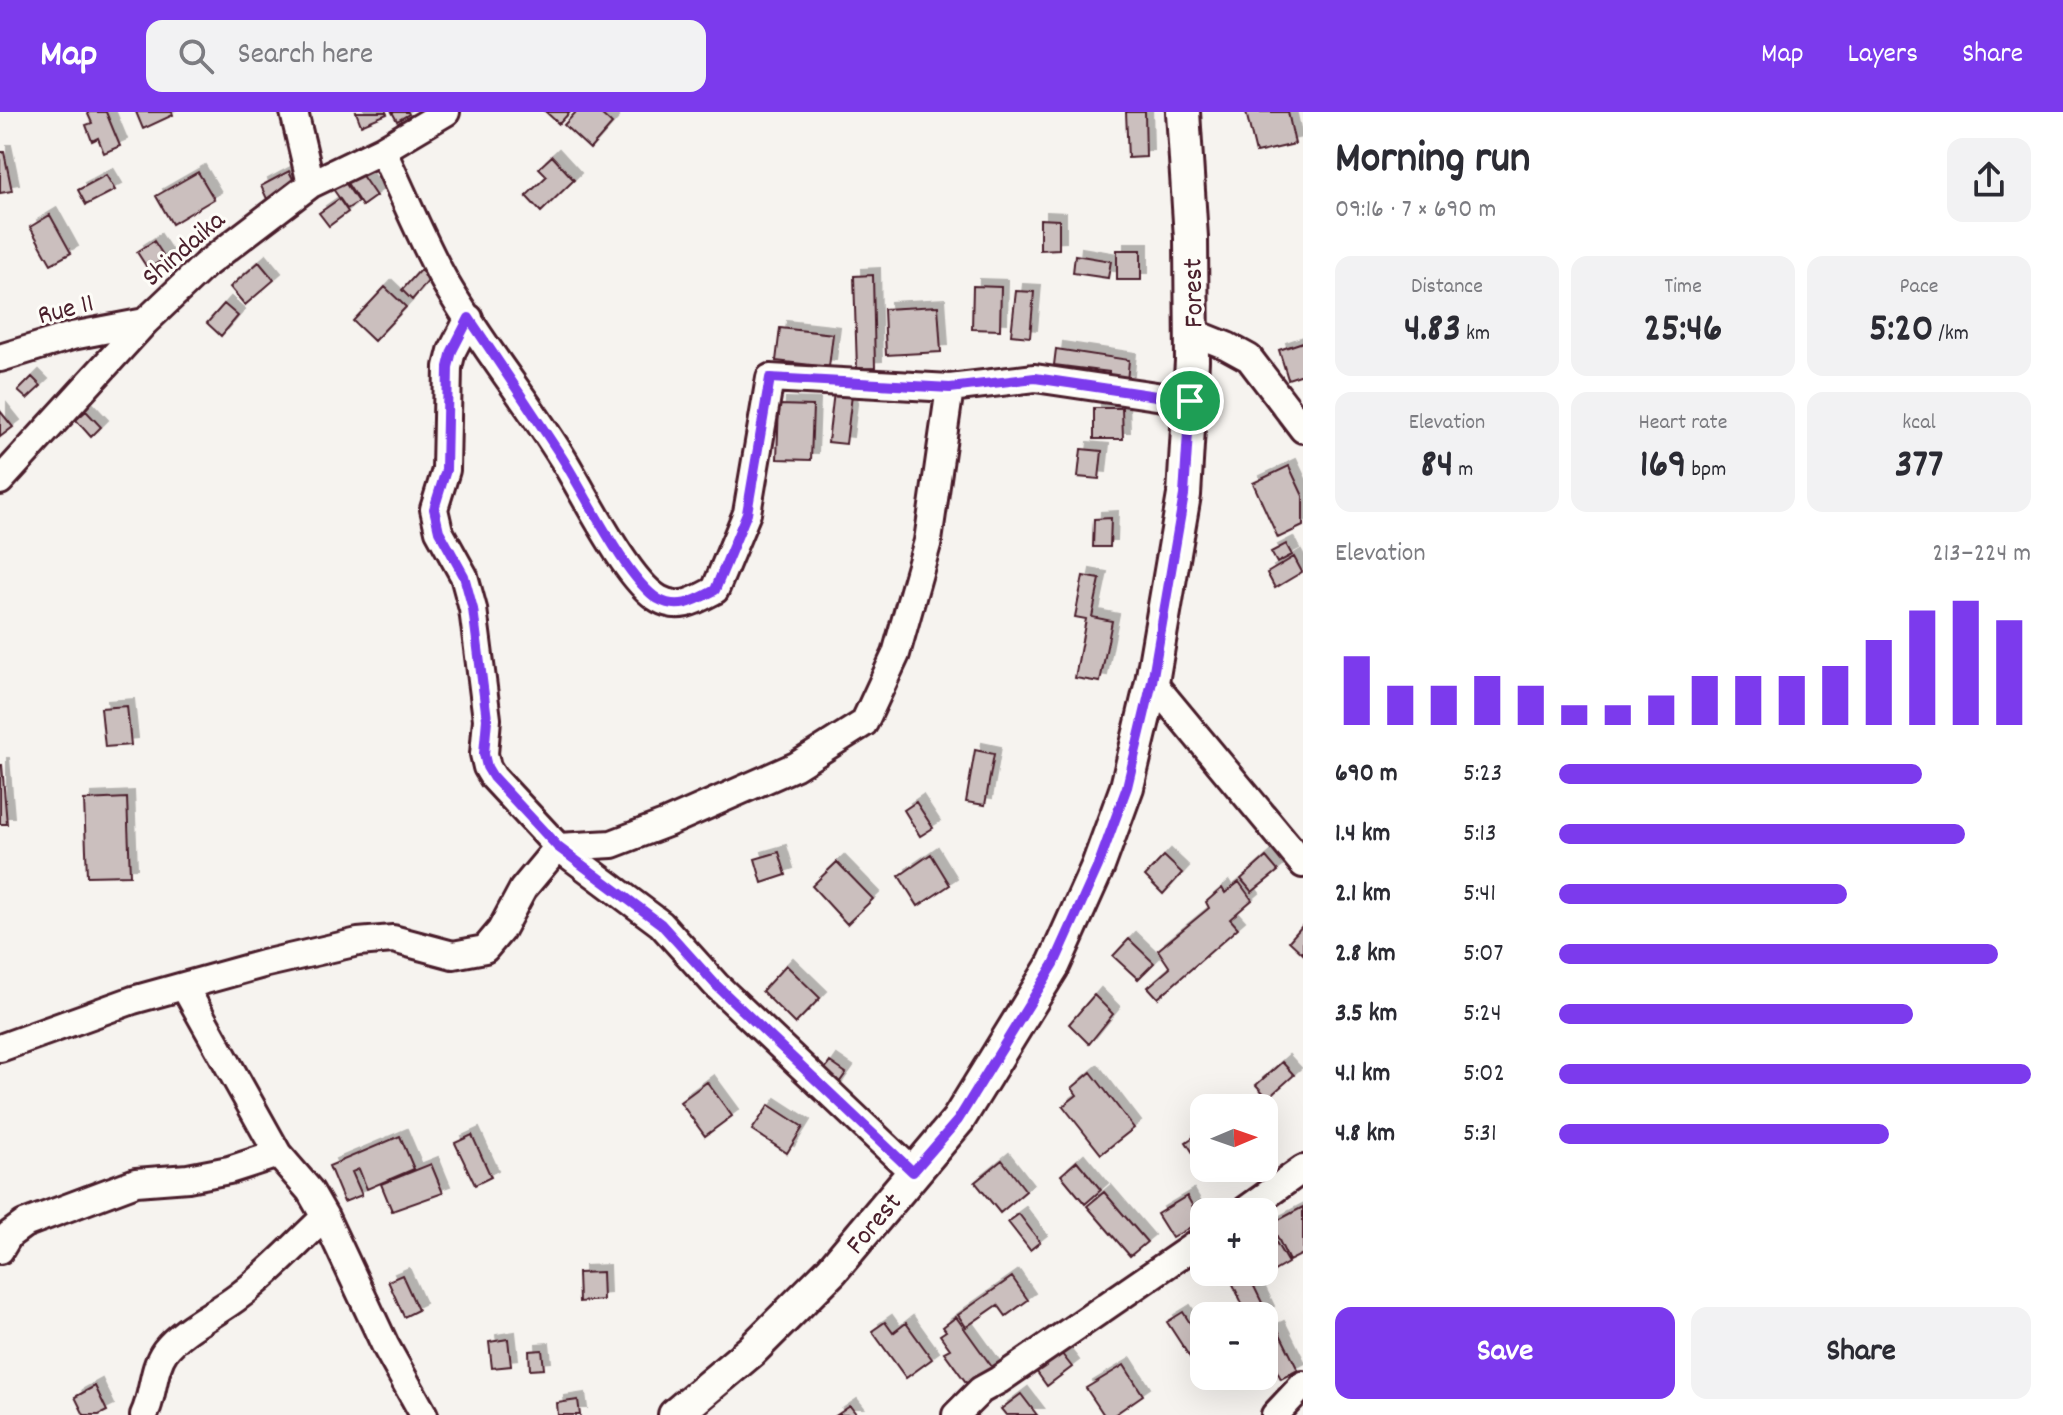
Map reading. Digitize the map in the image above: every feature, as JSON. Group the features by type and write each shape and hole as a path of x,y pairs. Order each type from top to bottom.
{"street":[{"path":"294,112 311,184"},
{"name":"Shindaika","path":"0,481 145,322 205,265 311,184 382,150 446,112"},
{"name":"Forest","path":"675,1415 751,1351 832,1270 958,1120 1054,964 1098,866 1127,787 1152,682 1184,495 1192,332 1191,238 1183,112"},
{"path":"382,150 445,282 563,459 636,577 657,598 674,605 691,603 715,590 747,513 770,378 950,388 1035,378 1190,401"},
{"path":"469,318 452,351 448,367 446,470 434,509 439,531 464,576 473,609 487,719 484,754 487,767 558,847 661,924 716,985 913,1172"},
{"name":"Rue 11","path":"0,358 72,336 145,322"},
{"path":"1192,332 1249,358 1303,429"},
{"path":"0,1048 133,1000 263,964 358,942 393,939 453,955 485,949 501,930 523,889 558,847 612,844 667,823 796,766 864,723 896,654 928,541 950,388"},
{"path":"1152,682 1303,864"},
{"path":"184,986 278,1154 310,1191 325,1217 385,1345 424,1415"},
{"path":"0,1250 9,1235 24,1224 136,1182 188,1178 229,1170 278,1154"},
{"path":"1263,1198 1303,1169"},
{"path":"144,1415 157,1367 165,1351 178,1338 241,1295 325,1217"},
{"path":"956,1415 981,1390 1190,1249"},
{"path":"1275,1415 1303,1385"}],"building":[{"path":"87,112 106,112 120,146 104,153 98,138 92,141 86,125 92,123"},
{"path":"136,112 172,112 173,115 143,129"},
{"path":"356,112 386,112 387,114 361,125"},
{"path":"392,112 408,112 409,114 397,121"},
{"path":"546,112 570,112 559,124"},
{"path":"576,112 599,112 612,124 590,149 564,125"},
{"path":"1126,112 1145,112 1146,157 1128,158"},
{"path":"1246,112 1288,112 1295,144 1256,153"},
{"path":"0,152 4,152 12,191 0,193"},
{"path":"552,156 574,180 541,212 526,196 547,176 539,168"},
{"path":"289,171 296,185 267,199 261,186"},
{"path":"198,172 214,199 172,224 156,196"},
{"path":"361,174 376,196 362,206 347,183"},
{"path":"106,175 115,190 86,205 78,190"},
{"path":"344,181 358,202 347,209 333,189"},
{"path":"339,199 348,212 329,226 319,213"},
{"path":"50,215 71,253 51,264 30,227"},
{"path":"1040,219 1059,220 1059,249 1040,250"},
{"path":"154,241 165,258 148,269 137,252"},
{"path":"1117,250 1141,250 1141,280 1117,280"},
{"path":"1075,255 1111,261 1108,278 1073,273"},
{"path":"259,262 274,280 245,305 230,287"},
{"path":"420,270 430,279 412,300 402,290"},
{"path":"873,275 875,368 857,369 854,276"},
{"path":"973,286 1001,287 1000,330 972,329"},
{"path":"385,287 406,307 374,341 353,321"},
{"path":"1016,291 1034,292 1030,337 1011,335"},
{"path":"224,304 238,316 221,336 207,323"},
{"path":"938,306 941,352 886,355 884,309"},
{"path":"780,328 833,334 829,367 776,361"},
{"path":"1303,342 1303,374 1288,379 1279,350"},
{"path":"1056,349 1129,360 1127,382 1109,380 1109,372 1054,365"},
{"path":"32,377 41,386 27,399 18,391"},
{"path":"834,392 852,395 846,444 828,442"},
{"path":"779,405 813,406 811,460 777,459"},
{"path":"1094,408 1122,408 1123,439 1094,439"},
{"path":"0,411 13,427 0,437"},
{"path":"86,411 101,427 91,437 76,420"},
{"path":"1081,449 1102,451 1099,479 1078,477"},
{"path":"1289,466 1303,496 1303,526 1278,538 1253,483"},
{"path":"1111,518 1110,547 1093,547 1094,519"},
{"path":"1286,544 1292,555 1277,563 1271,552"},
{"path":"1294,557 1302,572 1275,588 1267,573"},
{"path":"1083,576 1100,579 1092,617 1112,621 1100,682 1075,678 1086,619 1075,617"},
{"path":"127,706 131,745 105,747 101,708"},
{"path":"975,750 994,754 985,805 966,802"},
{"path":"2,765 7,824 0,824"},
{"path":"127,798 130,875 87,876 84,800"},
{"path":"916,802 933,828 920,836 904,810"},
{"path":"779,852 786,875 762,883 755,859"},
{"path":"931,854 950,885 918,906 899,876"},
{"path":"1164,856 1182,873 1163,894 1145,876"},
{"path":"1266,857 1278,871 1252,892 1241,879"},
{"path":"837,862 873,899 847,924 812,886"},
{"path":"1239,882 1252,900 1230,919 1238,928 1158,998 1148,987 1170,968 1158,950 1209,908 1206,902 1222,888 1225,893"},
{"path":"1303,925 1303,954 1289,941"},
{"path":"1129,939 1154,963 1138,979 1113,956"},
{"path":"786,965 820,998 795,1024 762,991"},
{"path":"1094,995 1113,1014 1089,1044 1069,1024"},
{"path":"830,1062 846,1073 834,1090 818,1079"},
{"path":"1282,1062 1294,1075 1273,1094 1264,1094 1256,1085"},
{"path":"1091,1072 1134,1128 1101,1154 1063,1106 1077,1095 1072,1088"},
{"path":"707,1082 732,1116 705,1136 680,1102"},
{"path":"769,1105 803,1127 787,1153 752,1130"},
{"path":"472,1135 491,1177 475,1185 455,1143"},
{"path":"400,1136 414,1169 367,1189 359,1169 352,1172 362,1195 344,1202 329,1166"},
{"path":"1002,1160 1026,1191 1000,1213 975,1182"},
{"path":"1077,1161 1101,1190 1085,1204 1061,1175"},
{"path":"431,1164 443,1193 392,1211 381,1184"},
{"path":"1104,1192 1147,1242 1130,1256 1087,1206"},
{"path":"1187,1196 1190,1201 1190,1227 1172,1238 1157,1214"},
{"path":"1303,1207 1303,1254 1289,1261 1278,1238 1278,1220"},
{"path":"1019,1214 1040,1242 1030,1250 1008,1222"},
{"path":"1278,1246 1288,1263 1278,1269"},
{"path":"602,1272 603,1300 579,1302 578,1273"},
{"path":"402,1275 418,1310 404,1317 388,1281"},
{"path":"1012,1277 1028,1300 1006,1316 998,1305 966,1327 958,1315"},
{"path":"1234,1286 1254,1286 1262,1302 1241,1302"},
{"path":"1183,1312 1190,1323 1190,1357 1167,1322"},
{"path":"956,1317 992,1367 968,1385 944,1352 950,1349 940,1335 946,1331 943,1327"},
{"path":"885,1322 893,1333 906,1323 932,1359 906,1378 872,1331"},
{"path":"1278,1330 1298,1370 1281,1379 1278,1373"},
{"path":"508,1339 511,1366 492,1368 489,1342"},
{"path":"1058,1349 1072,1367 1047,1386 1034,1368"},
{"path":"542,1350 544,1369 530,1370 529,1351"},
{"path":"1124,1365 1143,1395 1114,1415 1104,1415 1086,1388"},
{"path":"95,1386 107,1411 99,1415 84,1415 75,1397"},
{"path":"1021,1394 1037,1415 1006,1415 1001,1409"},
{"path":"578,1400 580,1415 558,1415 557,1403"},
{"path":"850,1406 857,1415 837,1415"}],"route":[{"path":"469,318 563,459 636,577 657,598 674,605 691,603 715,590 747,513 770,378 950,388 1035,378 1190,401 1184,495 1152,682 1127,787 1098,866 1054,964 958,1120 913,1172 716,985 661,924 558,847 487,767 484,754 487,719 473,609 464,576 439,531 434,509 446,470 446,406 452,351 469,318"}]}
